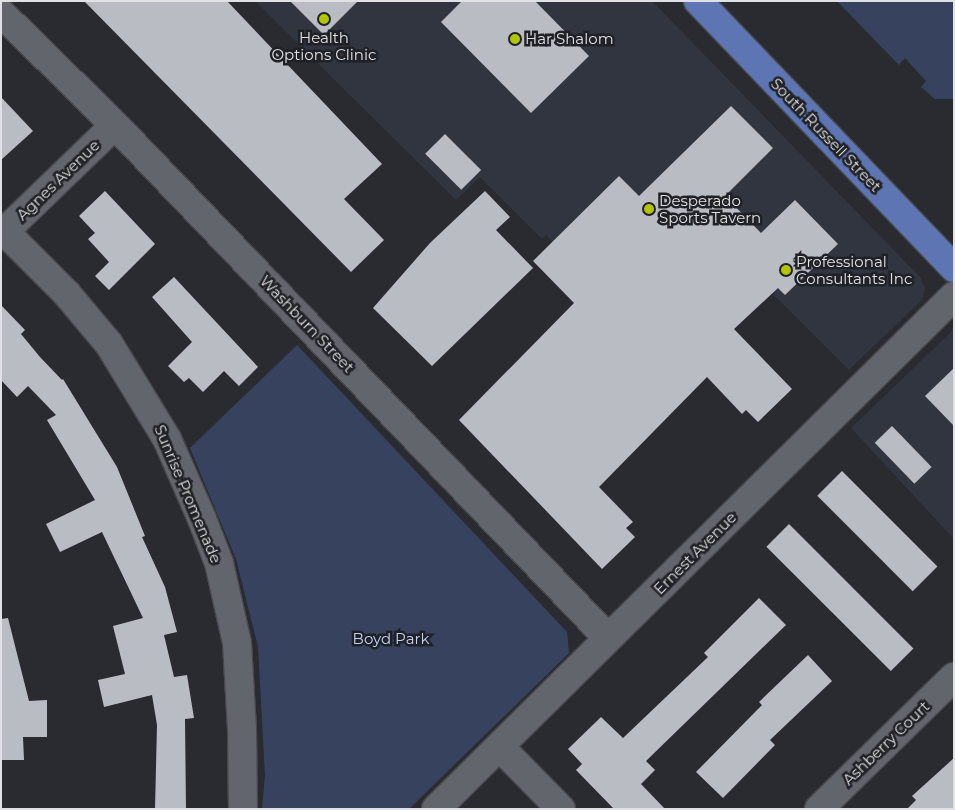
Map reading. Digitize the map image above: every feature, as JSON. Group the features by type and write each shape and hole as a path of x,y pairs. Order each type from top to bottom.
{"main road":[{"name":"South Russell Street","path":"698,1 954,268"}],"street":[{"name":"Washburn Street","path":"1,13 115,125 608,638"},
{"name":"Agnes Avenue","path":"3,233 115,125"},
{"name":"Sunrise Promenade","path":"3,233 67,294 110,344 167,439 202,519 219,563 236,643 242,729 243,809"},
{"name":"Ernest Avenue","path":"436,809 954,296"},
{"name":"Ashberry Court","path":"818,809 954,677"},
{"path":"500,747 561,809"}],"shaded area":[{"path":"255,1 652,1 920,277 925,288 922,300 849,370 700,221 612,307 546,235 542,239 480,177 456,200"},
{"path":"954,329 954,539 851,428"}],"green space":[{"path":"837,1 954,1 954,99 935,99 921,87 926,81 905,58 899,65"},
{"name":"Boyd Park","path":"297,345 567,632 569,653 409,809 262,809 265,775 258,647 236,559 190,448"}],"building":[{"path":"84,1 227,1 382,164 344,199 384,240 351,272"},
{"name":"Health Options Clinic","path":"290,1 358,1 324,35"},
{"path":"462,1 535,1 589,56 531,113 441,22"},
{"path":"1,97 33,131 1,160"},
{"path":"731,106 773,148 725,196 761,233 795,200 838,244 785,295 778,288 734,329 792,389 758,422 746,410 742,414 707,377 599,487 633,522 626,528 635,537 602,569 459,420 574,303 533,261 619,176 639,196"},
{"path":"445,134 481,170 461,190 425,154"},
{"path":"105,191 155,244 109,290 95,276 109,262 88,239 95,233 79,216"},
{"path":"485,191 510,217 496,230 533,268 432,366 373,308 430,243"},
{"path":"174,277 258,367 239,386 224,371 203,392 189,378 184,382 168,366 192,342 152,297"},
{"path":"1,305 25,330 21,334 40,357 63,379 117,467 145,536 142,537 165,587 177,632 164,635 174,677 187,675 194,718 185,719 186,809 155,809 157,725 152,695 104,707 98,680 125,674 113,626 143,618 102,532 60,552 46,524 95,500 47,420 56,415 28,386 17,397 1,380"},
{"path":"954,368 954,426 925,396"},
{"path":"892,426 932,467 914,484 875,443"},
{"path":"842,471 937,566 913,591 817,496"},
{"path":"789,524 913,648 891,671 766,547"},
{"path":"759,598 786,625 646,761 655,770 641,784 665,809 614,809 576,770 582,764 568,749 601,717 623,738 708,657 704,653"},
{"path":"8,618 29,701 47,700 47,737 23,737 24,760 1,760 1,619"},
{"path":"808,655 832,681 770,740 775,745 723,798 696,772 762,705 759,702"},
{"path":"954,758 954,809 907,809 916,800 912,796"}],"place":[{"name":"Health Options Clinic","path":"324,19"},
{"name":"Har Shalom","path":"515,39"},
{"name":"Desperado Sports Tavern","path":"649,209"},
{"name":"Professional Consultants Inc","path":"786,270"}]}
